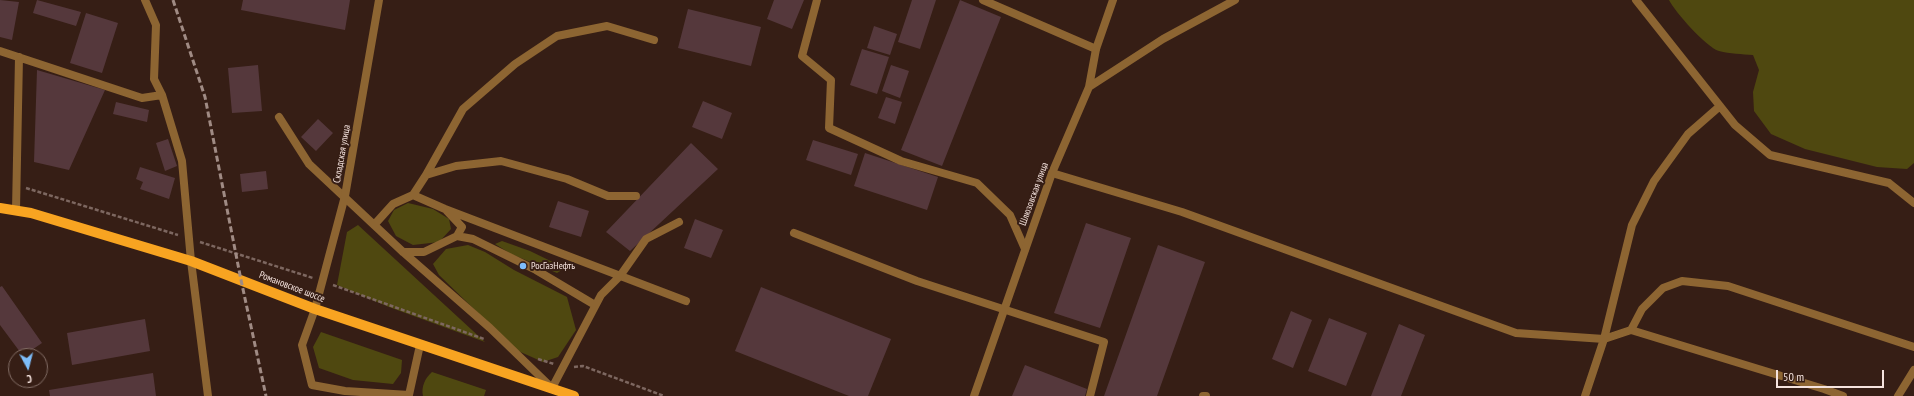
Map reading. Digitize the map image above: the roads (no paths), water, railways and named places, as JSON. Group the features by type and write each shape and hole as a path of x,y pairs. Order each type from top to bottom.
{"main road":[{"name":"Романовское шоссе","path":"0,208 32,213 191,261 314,309 574,396"}],"street":[{"path":"145,0 156,26 154,79 162,95 182,161 191,261 208,396"},
{"name":"Складская улица","path":"379,0 345,196 314,309 302,345 312,385 345,391 409,396"},
{"path":"817,0 802,56 831,80 829,128 901,161 977,183 1010,215 1025,250"},
{"path":"983,0 1096,49"},
{"name":"Шлюзовская улица","path":"974,396 1052,173 1089,87 1096,49 1113,0"},
{"path":"1089,87 1163,39 1235,0"},
{"path":"1636,0 1734,125 1770,155 1889,183 1914,203"},
{"path":"374,224 393,204 413,195 463,109 515,64 557,36 607,26 654,40"},
{"path":"0,51 142,98 162,95"},
{"path":"16,210 19,57"},
{"path":"1585,396 1604,339 1632,225 1654,181 1688,134 1720,106"},
{"path":"279,117 309,164 345,196 403,252 490,328 552,388 601,295 620,276 646,240 679,222"},
{"path":"426,175 456,166 501,161 567,179 608,196 636,196"},
{"path":"1052,173 1182,212 1516,333 1604,339 1631,330 1843,396"},
{"path":"413,195 445,209 686,301"},
{"path":"403,252 424,252 457,236 462,227 445,209"},
{"path":"794,233 917,281 1104,342 1090,396"},
{"path":"457,236 473,239 536,270 595,305"},
{"path":"1631,330 1642,310 1663,288 1682,282 1728,286 1914,347"},
{"path":"409,396 420,345"},
{"path":"1898,396 1914,370"}],"railway":[{"path":"173,0 205,97 241,280 266,396"}],"place":[{"name":"РосГазНефть","path":"523,266"}]}
